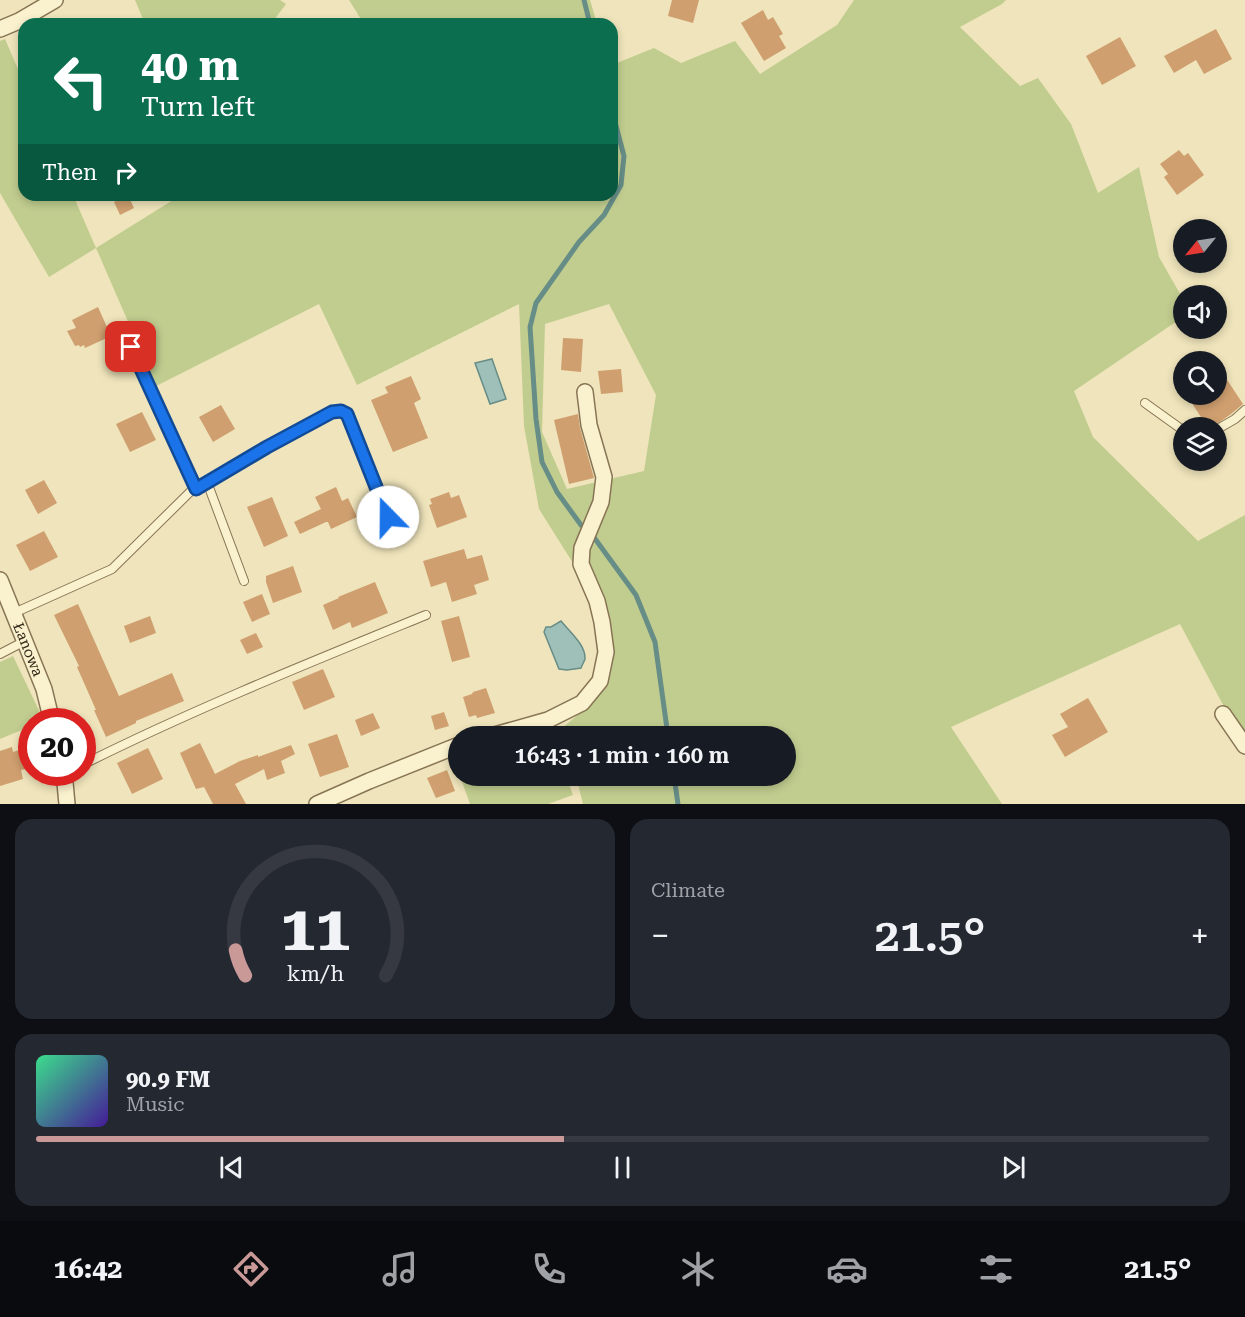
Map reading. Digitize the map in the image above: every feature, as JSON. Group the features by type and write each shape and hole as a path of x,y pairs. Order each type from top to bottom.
{"street":[{"path":"24,18 55,0"},
{"path":"0,29 18,21"},
{"path":"526,726 548,720 582,703 600,681 606,652 597,601 581,564 582,548 601,502 604,477 589,425 585,392"},
{"name":"Łanowa","path":"0,580 44,688 49,708"},
{"path":"1223,714 1245,746"},
{"path":"317,804 448,749"},
{"path":"66,786 67,804"}],"lane":[{"path":"131,347 196,489"},
{"path":"1145,403 1173,423"},
{"path":"1227,423 1245,410"},
{"path":"14,613 112,569 190,492 332,412 341,411 347,414 388,517"},
{"path":"207,482 244,581"},
{"path":"96,758 151,732 426,615"},
{"path":"0,654 25,641"}],"green space":[{"path":"135,0 280,0 286,4 276,18 142,18"},
{"path":"349,0 590,0 595,18 360,18"},
{"path":"854,0 1006,0 960,27 1020,86 1038,78 1071,124 1098,193 1139,167 1159,257 1175,285 1173,285 1173,324 1074,391 1093,437 1198,541 1245,515 1245,736 1222,703 1180,624 951,727 1002,804 583,804 578,786 796,786 796,726 564,726 585,709 605,683 614,650 609,625 539,509 524,426 519,304 357,385 319,304 156,386 96,248 171,201 618,201 618,63 654,48 681,63 735,41 760,74 837,25","holes":["609,304 656,395 644,471 567,489 542,432 545,324"]},
{"path":"5,39 18,69 18,201 76,201 96,248 49,277 0,193 0,41"},
{"path":"13,656 38,708 18,708 18,731 0,739 0,662"},
{"path":"464,786 570,786 573,795 548,804 470,804"}],"water":[{"path":"492,359 506,399 490,404 475,363"},
{"path":"561,621 583,649 585,659 581,668 559,669 544,632 546,627 551,627"}],"building":[{"path":"672,0 699,0 693,23 668,16"},
{"path":"763,10 768,20 773,17 783,34 779,36 786,48 764,61 741,23"},
{"path":"1216,29 1232,59 1204,74 1196,60 1174,73 1164,56"},
{"path":"1120,37 1136,66 1102,85 1086,56"},
{"path":"1179,150 1184,156 1188,153 1204,175 1177,195 1164,177 1168,174 1160,164"},
{"path":"131,201 134,208 120,215 114,202"},
{"path":"98,307 111,336 85,348 84,345 75,346 67,331 76,328 72,320"},
{"path":"563,338 583,339 581,372 561,370"},
{"path":"621,369 623,392 601,394 598,371"},
{"path":"411,376 421,399 414,403 428,438 393,452 371,400 388,393 385,387"},
{"path":"1227,380 1243,404 1227,417 1201,417 1193,405 1227,405"},
{"path":"221,405 235,429 213,442 199,417"},
{"path":"142,412 156,440 130,452 116,424"},
{"path":"578,414 594,478 569,484 554,420"},
{"path":"44,480 57,503 38,514 25,490"},
{"path":"336,487 342,501 348,498 357,517 331,529 326,522 300,534 294,522 321,509 315,497"},
{"path":"449,492 451,498 459,495 467,517 437,528 429,505 432,504 430,499"},
{"path":"272,497 288,536 264,547 247,507"},
{"path":"44,531 58,557 30,571 16,545"},
{"path":"464,549 467,559 482,555 489,580 474,585 477,594 452,602 446,582 431,587 423,561"},
{"path":"293,566 302,592 273,603 266,576"},
{"path":"375,582 388,613 352,628 350,622 333,630 323,605"},
{"path":"262,594 270,614 252,622 243,602"},
{"path":"78,604 119,696 172,673 184,701 136,721 106,737 96,714 96,708 77,667 79,666 54,615"},
{"path":"150,616 156,633 130,643 124,626"},
{"path":"459,616 470,657 452,662 441,621"},
{"path":"256,633 263,647 247,654 240,640"},
{"path":"323,669 335,697 304,710 292,682"},
{"path":"486,688 495,713 477,718 476,715 469,717 463,697"},
{"path":"1088,698 1108,732 1065,757 1052,735 1068,727 1060,714"},
{"path":"444,712 449,726 435,730 431,716"},
{"path":"373,713 380,728 361,736 355,720"},
{"path":"337,734 349,767 320,777 308,744"},
{"path":"200,743 215,774 240,761 291,745 295,754 281,761 285,773 267,780 264,769 235,784 246,804 213,804 204,787 196,789 180,753"},
{"path":"12,747 13,752 18,750 18,781 0,786 0,751"},
{"path":"148,748 163,779 132,794 117,763"},
{"path":"447,770 448,786 453,786 455,791 436,798 427,778"}],"waterway":[{"path":"584,0 588,18"},
{"path":"618,134 624,156 621,185 618,190"},
{"path":"581,525 557,492 542,462 536,419 530,327 536,303 579,242 604,215 612,201"},
{"path":"593,536 636,595 655,642 667,726"},
{"path":"675,786 678,804"}],"route":[{"path":"131,347 196,489 332,412 341,411 347,414 388,517"}]}
